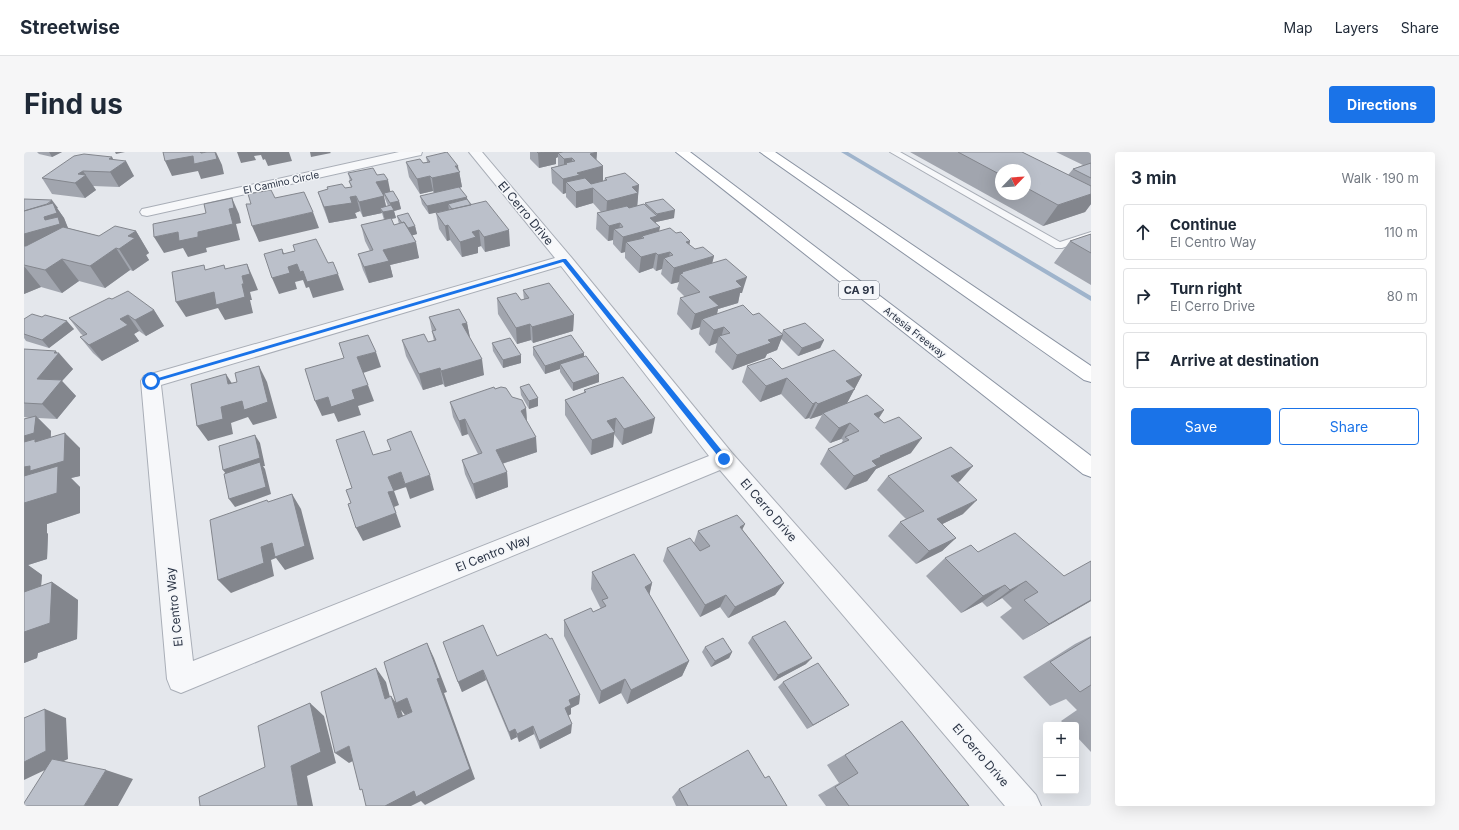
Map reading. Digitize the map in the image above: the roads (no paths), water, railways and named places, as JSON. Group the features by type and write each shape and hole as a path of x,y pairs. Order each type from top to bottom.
{"highway":[{"name":"Artesia Freeway","path":"682,152 1091,468"},
{"path":"766,152 1091,375"}],"street":[{"name":"El Camino Circle","path":"146,212 416,152"},
{"name":"El Cerro Drive","path":"475,152 724,459 1025,806"},
{"name":"El Centro Way","path":"564,260 151,381 181,679 724,459"}],"lane":[{"path":"894,152 1059,246 1091,234"}],"waterway":[{"path":"844,152 1091,299"}]}
